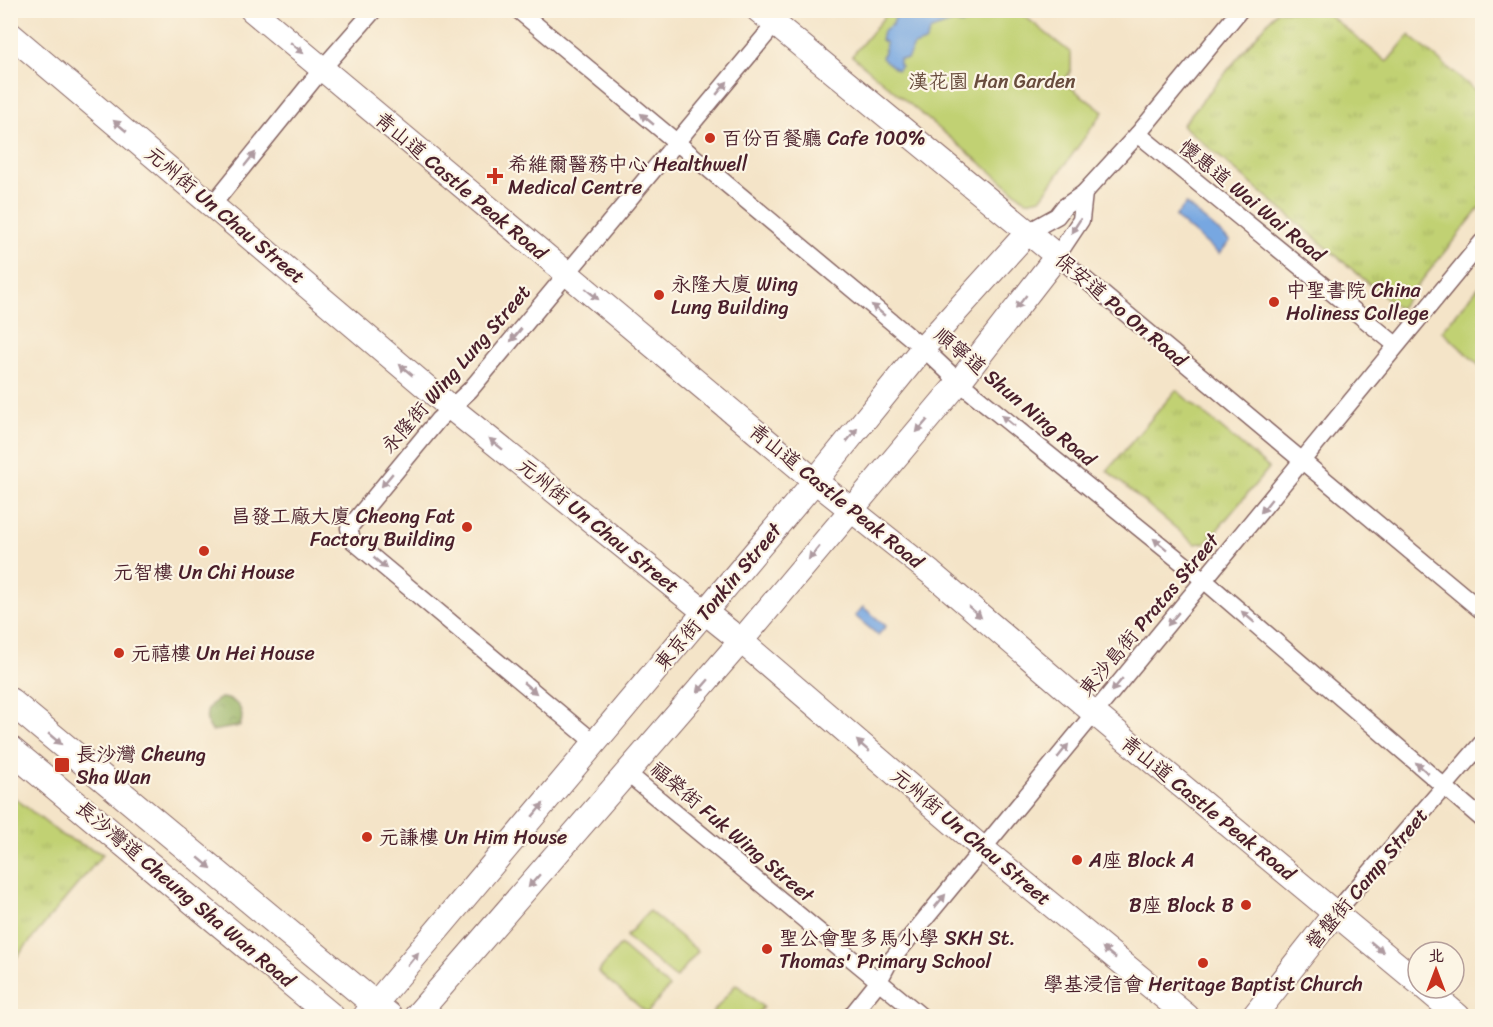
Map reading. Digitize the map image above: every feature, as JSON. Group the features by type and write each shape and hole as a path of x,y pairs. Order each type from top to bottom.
{"main road":[{"name":"青山道 Castle Peak Road","path":"252,10 815,481 931,573 1094,713 1406,972"},
{"name":"保安道 Po On Road","path":"766,17 1057,256"},
{"name":"元州街 Un Chau Street","path":"10,34 451,408 741,641 983,849 1186,1017"},
{"name":"東京街 Tonkin Street","path":"377,1012 595,743 815,481 923,348 1028,232"},
{"path":"416,1017 741,641 851,508 960,382 1057,256"},
{"name":"長沙灣道 Cheung Sha Wan Road","path":"10,701 377,1012"},
{"name":"長沙灣道 Cheung Sha Wan Road","path":"10,749 331,1017"},
{"name":"營盤街 Camp Street","path":"1254,1017 1336,912"},
{"path":"1439,1000 1458,1017"}],"street":[{"path":"213,204 322,69 374,10"},
{"name":"順寧道 Shun Ning Road","path":"518,10 923,348 960,382 1205,581 1482,819"},
{"name":"東京街 Tonkin Street","path":"1028,232 1057,216 1064,207 1084,193 1138,134 1240,10"},
{"name":"永隆街 Wing Lung Street","path":"595,743 352,540 349,528 353,520 438,420 470,390 676,144 766,17"},
{"name":"懷惠道 Wai Wai Road","path":"1138,134 1396,345"},
{"path":"1057,256 1081,220 1084,193"},
{"name":"東沙島街 Pratas Street","path":"851,1017 879,981 888,964 1482,242"},
{"name":"保安道 Po On Road","path":"1057,256 1482,611"},
{"name":"營盤街 Camp Street","path":"1336,912 1482,743"},
{"name":"福榮街 Fuk Wing Street","path":"627,773 921,1017"}],"green space":[{"name":"漢花園 Han Garden","path":"889,11 1018,11 1071,53 1071,70 1064,82 1103,112 1041,198 1026,201 852,56"},
{"path":"1277,11 1324,11 1387,62 1409,35 1482,96 1482,205 1399,309 1182,125"},
{"path":"1482,283 1482,368 1442,331"},
{"path":"1176,390 1269,468 1207,542 1195,544 1107,471"},
{"path":"221,698 239,706 242,720 240,726 212,731 207,721 207,712 212,704"},
{"path":"11,795 63,836 103,854 11,964"},
{"path":"649,911 698,951 676,978 626,937"},
{"path":"620,945 669,987 647,1013 598,972"},
{"path":"736,984 763,1007 755,1016 710,1016"}],"water":[{"path":"897,10 976,11 972,22 961,24 954,22 931,30 925,42 914,46 907,59 899,59 901,66 897,70 882,58 886,43 881,40 883,31 893,24"},
{"path":"1186,204 1230,241 1219,254 1175,217"},
{"path":"863,607 886,626 878,635 855,616"}],"place":[{"name":"百份百餐廳 Cafe 100%","path":"710,138"},
{"name":"希維爾醫務中心 Healthwell Medical Centre","path":"495,176"},
{"name":"永隆大廈 Wing Lung Building","path":"659,295"},
{"name":"中聖書院 China Holiness College","path":"1274,302"},
{"name":"昌發工廠大廈 Cheong Fat Factory Building","path":"467,527"},
{"name":"元智樓 Un Chi House","path":"204,551"},
{"name":"元禧樓 Un Hei House","path":"119,653"},
{"name":"長沙灣 Cheung Sha Wan","path":"62,765"},
{"name":"元謙樓 Un Him House","path":"367,837"},
{"name":"A座 Block A","path":"1077,860"},
{"name":"B座 Block B","path":"1246,905"},
{"name":"聖公會聖多馬小學 SKH St. Thomas' Primary School","path":"767,949"},
{"name":"學基浸信會 Heritage Baptist Church","path":"1203,963"}]}
